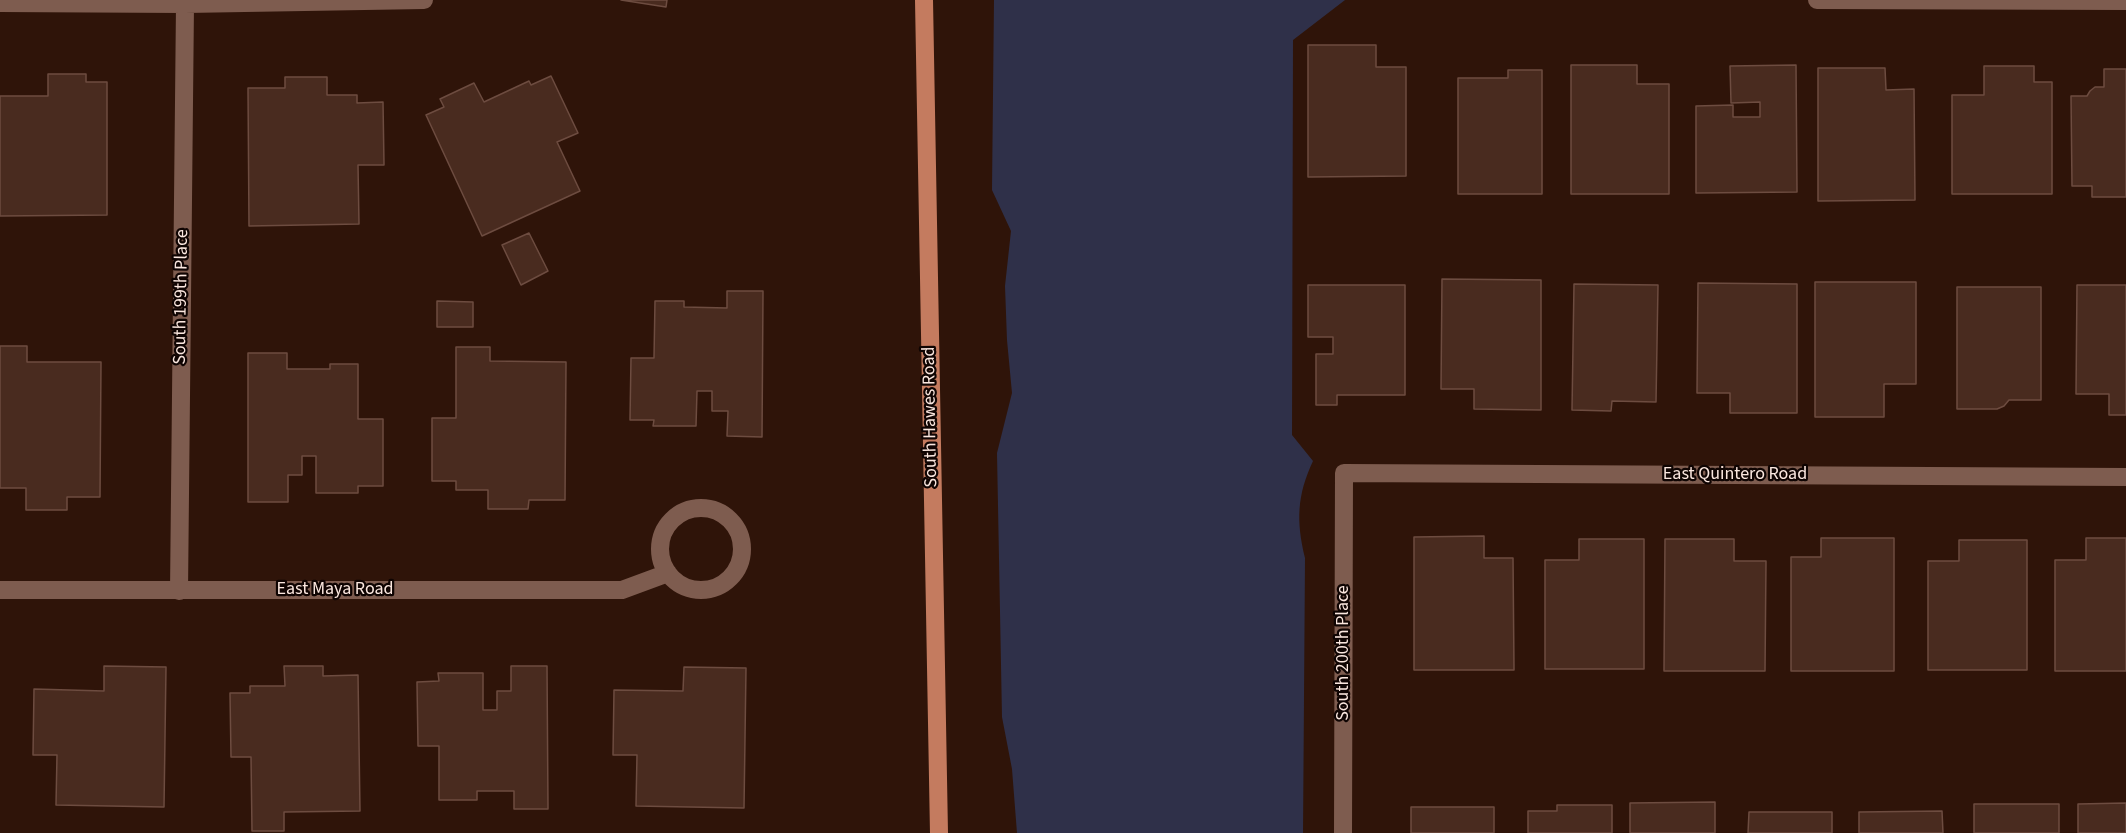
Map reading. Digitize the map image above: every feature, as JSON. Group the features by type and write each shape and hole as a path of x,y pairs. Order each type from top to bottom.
{"main road":[{"name":"South Hawes Road","path":"924,0 939,833"}],"street":[{"path":"0,3 185,4 424,0"},
{"path":"1817,0 2126,1"},
{"name":"South 199th Place","path":"179,591 185,4"},
{"name":"East Quintero Road","path":"1344,473 2126,477"},
{"name":"South 200th Place","path":"1343,833 1344,473"},
{"path":"696,508 710,509 733,524 742,549 734,573 725,582 714,588 701,590 688,588 676,582 668,573 662,561 660,547 663,533 671,521 682,513 696,508"},
{"name":"East Maya Road","path":"0,590 621,590 668,573"}],"shaded area":[{"path":"994,0 1345,0 1293,40 1292,435 1313,461 1301,497 1299,520 1305,558 1303,833 1017,833 1012,769 1002,717 997,453 1012,393 1005,286 1011,231 992,190"}],"building":[{"path":"621,0 667,0 666,7"},
{"path":"1308,45 1376,45 1376,67 1406,67 1406,176 1308,177"},
{"path":"1571,65 1637,65 1637,84 1669,84 1669,194 1571,194"},
{"path":"1796,65 1797,192 1696,193 1696,106 1733,105 1733,117 1760,117 1760,102 1731,103 1730,66"},
{"path":"1984,66 2034,66 2034,82 2052,82 2052,194 1952,194 1952,95 1984,95"},
{"path":"1818,68 1885,68 1886,90 1914,89 1915,200 1818,201"},
{"path":"2104,69 2126,69 2126,197 2092,197 2092,186 2072,186 2071,96 2087,96 2095,87 2104,87"},
{"path":"1508,70 1542,70 1542,194 1458,194 1458,78 1508,78"},
{"path":"48,74 86,74 86,82 107,82 107,215 0,216 0,96 48,96"},
{"path":"551,76 578,133 557,142 580,191 482,236 426,115 444,107 440,99 474,83 484,102 529,81 531,85"},
{"path":"285,77 327,77 327,95 357,95 357,103 383,102 384,165 358,165 359,224 249,226 248,88 285,88"},
{"path":"529,233 548,271 521,285 502,245"},
{"path":"1442,279 1541,280 1541,410 1474,409 1474,389 1441,389"},
{"path":"1815,282 1916,282 1916,384 1884,384 1884,417 1815,417"},
{"path":"1698,283 1797,284 1797,413 1730,413 1730,393 1697,393"},
{"path":"1574,284 1658,285 1656,402 1612,401 1611,411 1572,410"},
{"path":"1308,285 1405,285 1405,395 1337,395 1337,405 1316,405 1316,354 1333,354 1333,337 1308,337"},
{"path":"2077,285 2126,285 2126,415 2109,415 2109,394 2076,394"},
{"path":"1957,287 2041,287 2041,400 2009,400 1997,409 1957,409"},
{"path":"727,291 763,291 762,437 727,436 728,411 712,411 712,391 697,391 696,426 653,426 654,420 630,420 631,358 654,358 655,301 684,301 684,307 727,308"},
{"path":"437,301 473,302 473,327 437,327"},
{"path":"0,346 27,346 27,362 101,362 100,497 67,497 67,510 26,510 26,488 0,488"},
{"path":"456,347 490,347 490,361 566,362 565,500 529,500 528,509 488,509 488,490 456,490 456,481 432,481 432,418 456,418"},
{"path":"248,353 287,353 287,369 330,369 330,364 358,364 358,419 383,419 383,486 358,486 358,493 316,493 316,456 302,456 302,475 288,475 288,502 248,502"},
{"path":"1484,536 1484,558 1513,558 1514,670 1414,670 1414,537"},
{"path":"1821,538 1894,538 1894,671 1791,671 1791,557 1821,557"},
{"path":"2086,538 2126,538 2126,671 2055,671 2055,560 2086,560"},
{"path":"1579,539 1644,539 1644,669 1545,669 1545,560 1579,560"},
{"path":"1665,539 1734,539 1734,561 1766,561 1765,671 1664,671"},
{"path":"1959,540 2027,540 2027,670 1928,670 1928,561 1959,561"},
{"path":"104,666 166,667 164,807 56,805 57,755 33,755 34,689 104,691"},
{"path":"284,666 323,666 323,676 358,675 360,811 284,812 284,831 252,831 251,757 231,757 230,693 250,693 250,686 285,686"},
{"path":"511,666 547,666 548,809 514,809 514,791 477,791 477,800 439,800 439,746 418,746 417,682 439,681 438,673 483,673 483,710 497,710 497,691 511,691"},
{"path":"684,667 746,668 744,808 636,806 637,755 613,755 614,690 683,691"},
{"path":"1715,802 1715,833 1630,833 1630,803"},
{"path":"2126,803 2126,833 2078,833 2078,804"},
{"path":"1974,804 2059,804 2059,833 1974,833"},
{"path":"1557,805 1612,805 1612,833 1528,833 1528,811 1557,811"},
{"path":"1411,807 1494,807 1494,833 1411,833"},
{"path":"1942,811 1943,833 1859,833 1859,812"},
{"path":"1749,812 1832,812 1832,833 1748,833"}]}
